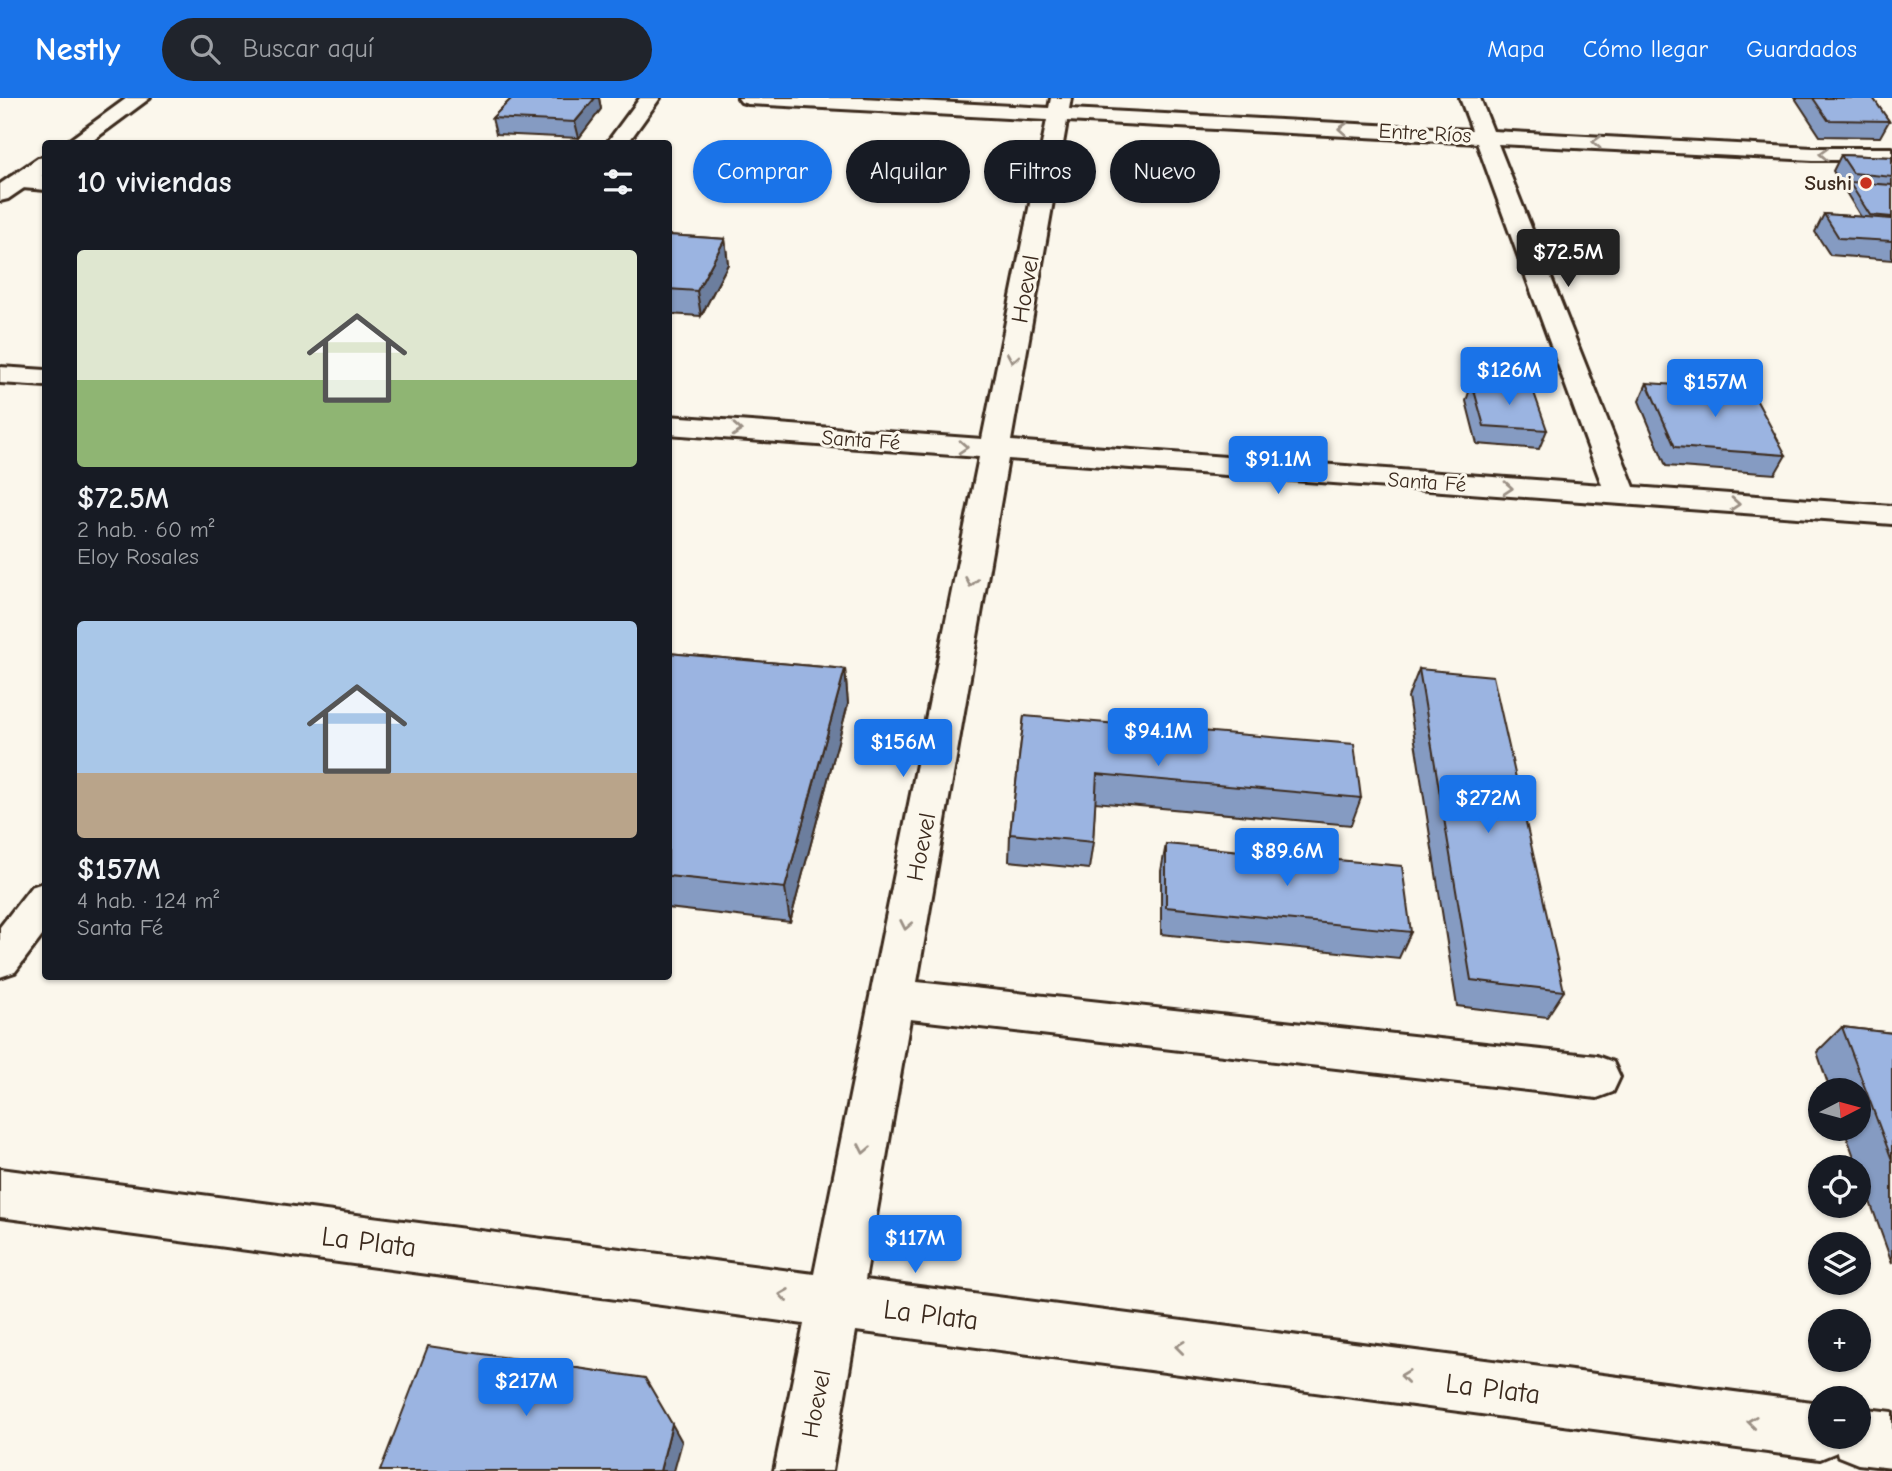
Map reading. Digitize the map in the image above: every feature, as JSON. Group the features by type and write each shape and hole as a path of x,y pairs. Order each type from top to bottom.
{"street":[{"path":"80,140 140,98"},
{"path":"619,140 650,98"},
{"name":"Entre Ríos","path":"747,98 1059,106 1485,136 1848,155 1892,154"},
{"path":"1470,98 1622,496"},
{"name":"Hoevel","path":"803,1471 997,450 1059,106"},
{"path":"9,188 42,166"},
{"path":"9,188 42,184"},
{"path":"0,375 42,378"},
{"name":"Santa Fé","path":"672,425 1892,515"},
{"path":"0,959 42,904"},
{"path":"892,998 1597,1077"},
{"name":"La Plata","path":"0,1193 1808,1429"},
{"path":"1871,1438 1892,1440"}],"building":[{"path":"512,98 595,98 575,122 492,118"},
{"path":"1813,98 1873,98 1889,121 1828,120"},
{"path":"1841,155 1892,157 1892,177 1853,173"},
{"path":"1849,182 1892,185 1892,217 1870,215"},
{"path":"1824,214 1892,219 1892,241 1839,238"},
{"path":"672,235 725,239 697,291 672,289"},
{"path":"1472,383 1532,387 1547,430 1484,426"},
{"path":"1647,383 1751,390 1786,455 1675,447"},
{"path":"672,653 845,669 785,888 672,876"},
{"path":"1419,669 1493,676 1564,991 1471,980"},
{"path":"1024,716 1354,744 1361,798 1097,774 1093,842 1010,834"},
{"path":"1166,844 1402,866 1411,932 1166,907"},
{"path":"1842,1027 1892,1033 1892,1160 1871,1104 1871,1078 1861,1078"},
{"path":"428,1346 645,1378 672,1424 660,1471 380,1471"}],"place":[{"name":"Sushi","path":"1866,183"}]}
